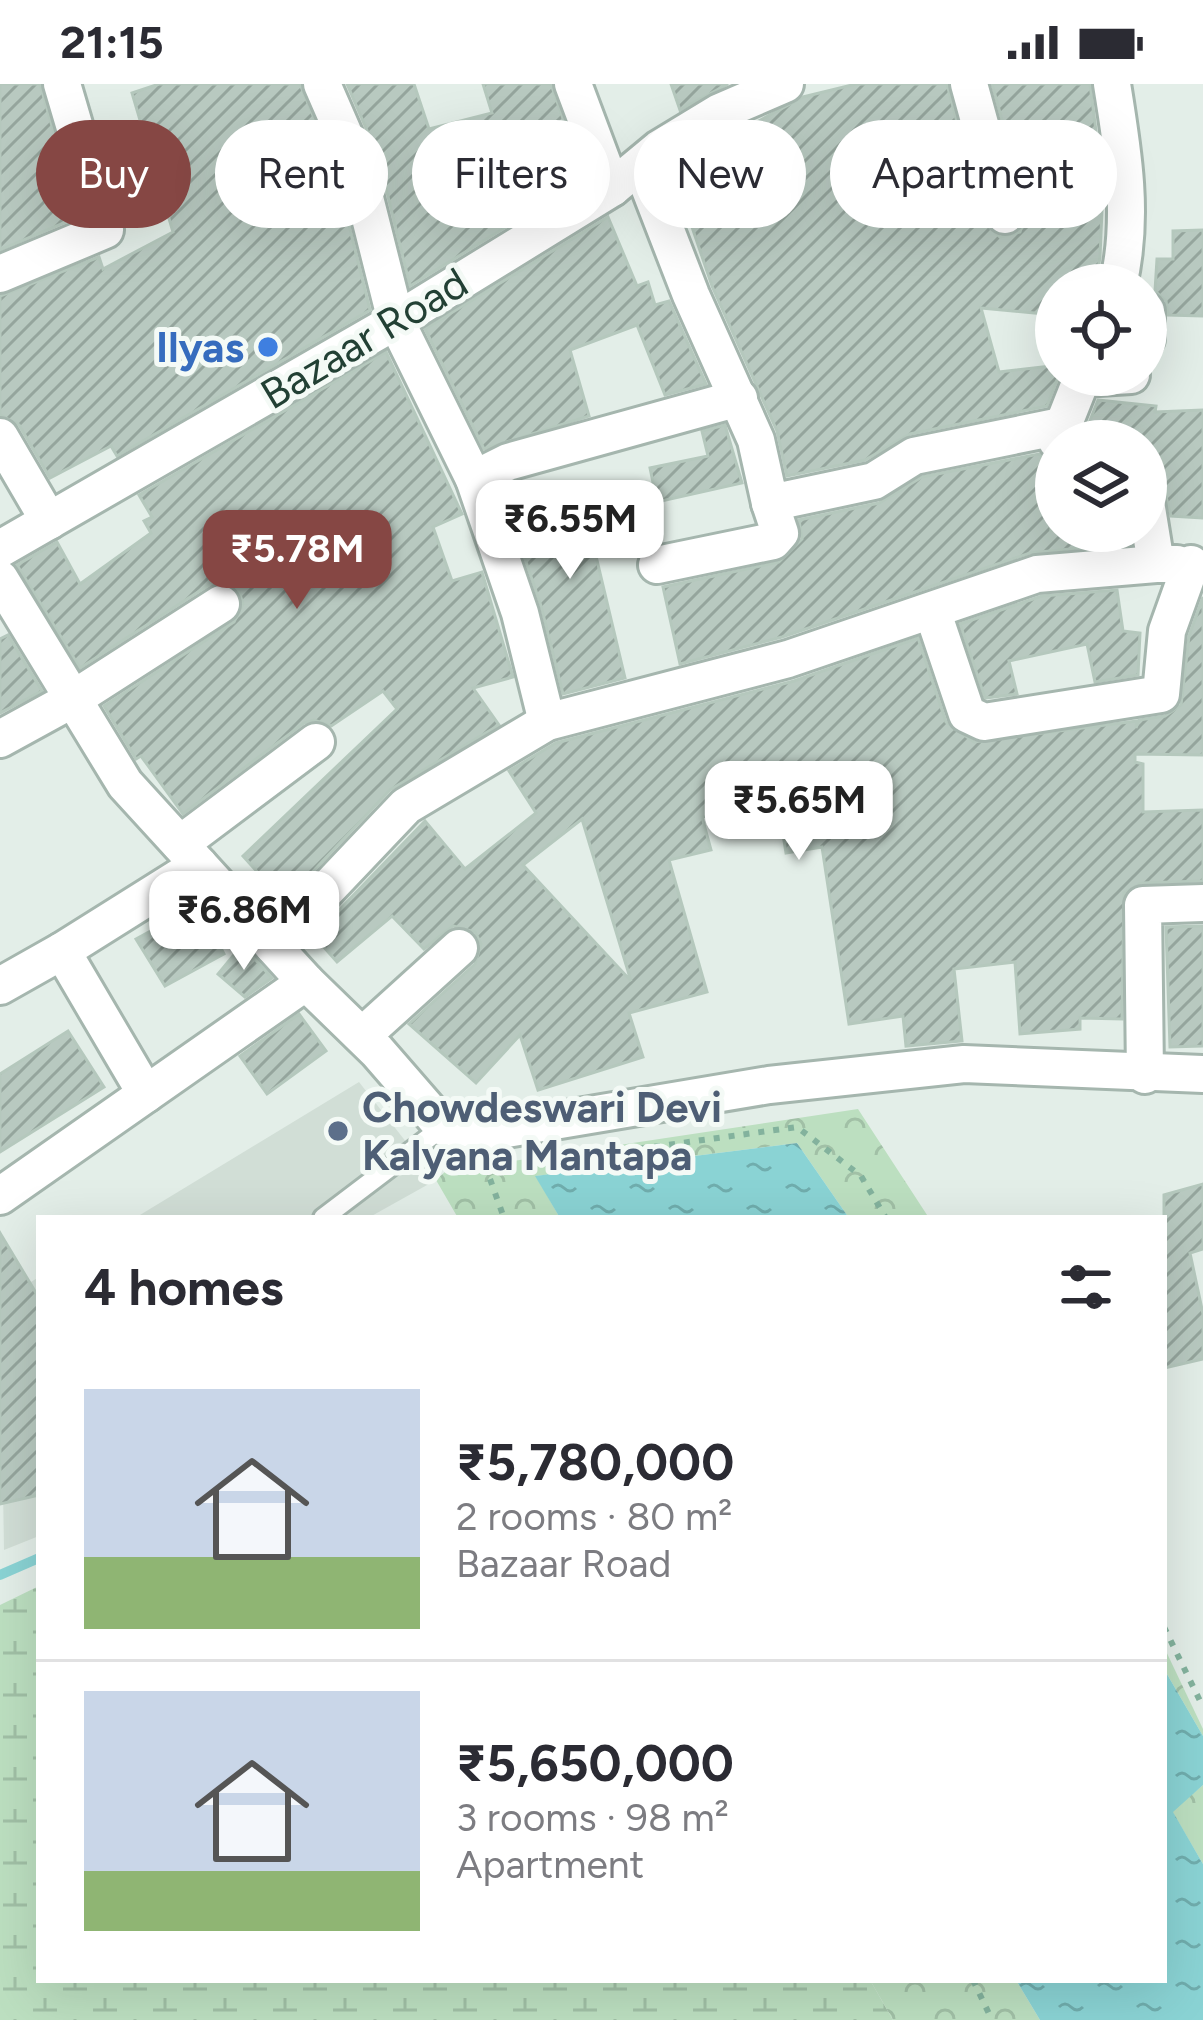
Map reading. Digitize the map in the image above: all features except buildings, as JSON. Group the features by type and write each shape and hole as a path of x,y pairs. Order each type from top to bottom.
{"street":[{"path":"0,274 105,230 62,84"},
{"path":"322,84 356,162 396,321 474,479 520,613 547,722"},
{"path":"573,84 691,295 739,398 757,440 780,533 772,541 656,565"},
{"name":"Bazaar Road","path":"0,549 396,321 627,177 720,112 785,84"},
{"path":"969,84 979,120"},
{"path":"1112,84 1124,160 1127,249 1123,264"},
{"path":"474,479 508,462 739,398"},
{"path":"0,437 50,521"},
{"path":"770,503 874,481 914,456 1035,442"},
{"path":"933,613 967,714 984,722 1161,694 1167,631 1183,564 1167,537"},
{"path":"273,946 406,806 547,722 788,658 933,613 1037,574 1183,564"},
{"path":"0,579 125,784 442,1127 495,1131 770,1085 964,1064 1203,1074"},
{"path":"0,739 73,699 221,604"},
{"path":"0,986 62,951 189,855 316,742"},
{"path":"1144,1075 1143,905 1203,903"},
{"path":"362,1036 459,948"},
{"path":"62,951 146,1094"},
{"path":"0,1196 306,982"}],"lane":[{"path":"327,1215 442,1127"}],"path":[{"path":"576,1157 797,1127 861,1176 884,1215"},
{"path":"487,1170 509,1167"},
{"path":"493,1189 503,1215"},
{"path":"1167,1633 1203,1707"},
{"path":"975,1983 992,2020"}],"shaded area":[{"name":"Chowdeswari Devi Kalyana Mantapa","path":"359,1082 436,1180 373,1215 140,1215"},
{"path":"36,1279 36,1537 4,1550 0,1301"}],"green space":[{"path":"858,1109 927,1215 847,1215 797,1143 536,1176 558,1215 456,1215 436,1180 446,1171"},
{"path":"36,1587 36,1983 872,1983 893,2020 0,2020 0,1605"},
{"path":"1167,1653 1203,1729 1203,1736 1167,1674"},
{"path":"1203,1785 1203,1864 1172,1811"},
{"path":"872,1983 1018,1983 1040,2020 893,2020"}],"water":[{"path":"797,1143 847,1215 558,1215 535,1176"},
{"path":"1167,1674 1203,1736 1203,1785 1173,1812 1203,1864 1203,2020 1040,2020 1018,1983 1167,1983"}],"waterway":[{"path":"0,1575 36,1559"}],"place":[{"name":"Ilyas","path":"268,347"},
{"name":"Chowdeswari Devi Kalyana Mantapa","path":"338,1131"}]}
